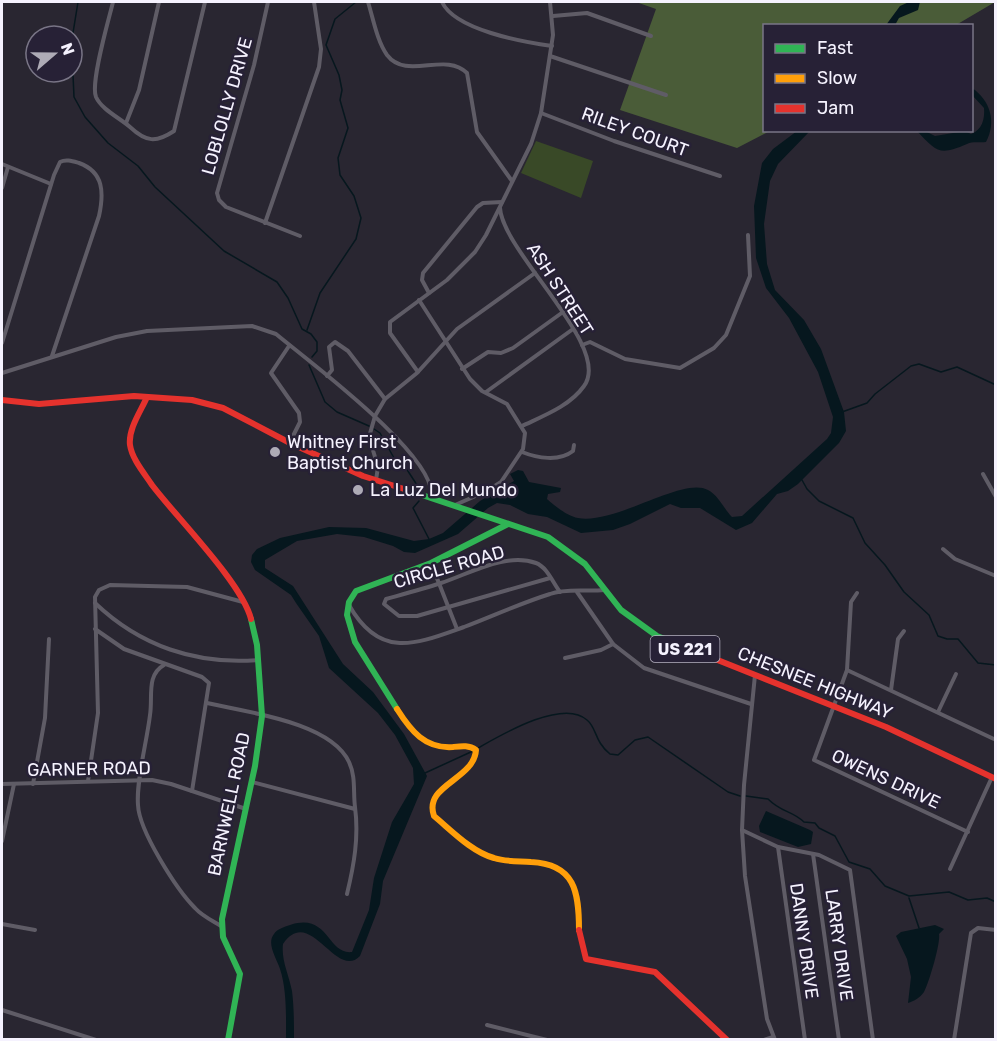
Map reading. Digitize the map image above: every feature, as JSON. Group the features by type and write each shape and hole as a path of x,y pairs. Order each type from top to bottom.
{"street":[{"path":"113,2 94,83 96,97 115,116 140,136 151,141 161,140 174,131 205,2"},
{"path":"126,123 139,90 159,2"},
{"name":"LOBLOLLY DRIVE","path":"268,2 254,65 217,193 219,201 226,207 300,236"},
{"path":"265,223 319,68 321,49 314,2"},
{"path":"442,2 452,16 463,21 511,39 552,46"},
{"path":"418,372 390,333 390,322 456,273 475,252 535,137 542,112 552,46 553,16 550,2"},
{"path":"370,3 384,50 395,62 409,66 448,64 467,73 477,132 512,182"},
{"path":"553,16 587,13 651,36"},
{"path":"550,56 666,95"},
{"name":"RILEY COURT","path":"542,112 614,141 720,176"},
{"path":"2,343 51,184 63,160 77,163 93,171 100,182 102,195 99,216 52,357"},
{"path":"2,164 51,184"},
{"path":"2,188 8,167"},
{"path":"429,293 422,279 423,273 470,214 481,204 501,204"},
{"name":"ASH STREET","path":"501,204 502,220 510,236 563,312 582,345 589,370 585,386 555,410 522,426"},
{"path":"582,345 590,342 629,360 680,368 714,348 726,335 750,276 748,235"},
{"path":"376,481 378,467 369,441 375,416 385,399 418,372 457,329 536,273"},
{"path":"419,300 462,369 475,386 507,404 522,426 526,440 522,452 497,485 455,505"},
{"path":"462,369 488,352 501,353 513,348 563,312"},
{"path":"2,373 137,332 219,326 265,328 375,416 398,439 429,481 432,488 431,498"},
{"path":"485,393 573,329"},
{"path":"327,376 332,370 329,347 335,342 348,351 385,399"},
{"path":"289,346 271,373 300,413 300,422 290,443"},
{"name":"CHESNEE HIGHWAY","path":"2,400 39,404 116,396 213,404 290,443 376,481 539,533 560,543 585,564 629,617 657,636 886,727 994,778"},
{"name":"BARNWELL ROAD","path":"147,397 131,432 132,454 150,482 245,603 259,660 262,716 252,782 223,906 223,938 240,974 228,1040"},
{"path":"522,452 534,457 552,458 568,455 573,451 574,445"},
{"path":"983,474 996,497"},
{"path":"505,522 431,562 360,589 349,604 349,623 360,654 410,728 422,740 440,749 467,745 476,750 477,758 467,772 432,799 430,807 434,816 485,855 520,862 547,863 562,871 569,878 578,900 581,949 586,959 655,972 727,1040"},
{"path":"942,549 955,559 996,576"},
{"name":"CIRCLE ROAD","path":"550,578 411,617 394,613 384,605 386,599 500,563 513,561 538,564 550,578 560,592"},
{"path":"431,562 457,629"},
{"path":"88,781 98,713 94,603 99,590 110,585 187,587 245,603"},
{"path":"349,604 367,629 390,641 423,642 560,592 605,590"},
{"path":"577,592 613,644 634,662 654,673 751,704"},
{"path":"833,705 847,670 851,602 857,593"},
{"path":"94,603 127,630 165,649 206,659 259,660"},
{"path":"94,629 115,645 152,657 164,665 208,680 210,688 192,791"},
{"path":"891,690 894,682 898,639 904,631"},
{"path":"33,784 45,718 49,639"},
{"path":"565,658 601,650 613,644"},
{"path":"164,665 154,673 151,681 151,708 139,811 149,837 192,905 222,926"},
{"path":"847,670 996,740"},
{"path":"938,712 956,674"},
{"path":"755,675 742,830 749,898 767,1019 774,1038 764,1040"},
{"path":"207,703 262,716 314,732 338,746 352,769 355,809 356,847 347,894"},
{"name":"OWENS DRIVE","path":"833,705 814,760 968,832"},
{"path":"950,869 994,778"},
{"name":"GARNER ROAD","path":"2,784 141,780 171,783 246,809"},
{"path":"252,782 355,809"},
{"path":"2,841 14,784"},
{"path":"742,830 778,847 813,854 845,866 852,873 873,1040"},
{"name":"DANNY DRIVE","path":"778,847 805,1040"},
{"name":"LARRY DRIVE","path":"813,854 839,1040"},
{"path":"2,924 35,930"},
{"path":"954,1040 971,933 978,928 996,930"},
{"path":"2,1010 96,1040"},
{"path":"487,1025 547,1040"}],"green space":[{"path":"636,2 995,2 958,24 763,24 763,132 768,132 737,148 620,110 656,9"},
{"path":"536,141 593,161 581,198 521,173"}],"shaded area":[{"path":"909,2 920,2 918,10 899,18 896,24 887,24 900,6"},
{"path":"973,89 983,99 990,112 991,127 986,142 972,143 944,151 934,148 918,132 927,132 935,136 959,132 971,134 980,127 984,108 973,96"},
{"path":"796,132 809,132 778,164 770,181 764,224 767,264 775,290 804,320 821,349 844,412 846,431 839,443 798,484 788,491 777,494 752,523 736,530 700,508 681,508 670,504 613,530 581,533 547,517 528,514 510,505 497,503 458,534 415,553 404,552 364,537 337,534 297,541 265,560 265,568 293,586 343,664 373,692 404,734 427,776 383,881 380,904 360,956 351,961 342,959 313,937 303,933 293,934 283,944 294,1015 294,1039 286,1039 284,986 273,952 272,938 281,928 303,923 313,924 337,947 352,952 369,910 374,878 392,822 414,784 413,768 395,735 378,713 329,668 319,636 291,595 255,570 251,562 252,555 257,549 280,538 329,527 366,528 414,541 429,539 443,533 480,501 514,481 510,474 518,470 523,471 529,482 561,488 560,492 548,494 547,499 565,513 578,518 610,515 682,489 697,487 712,493 732,517 742,516 827,439 831,433 833,417 818,372 789,318 766,288 756,258 754,206 762,163 773,149"},
{"path":"766,811 813,832 811,844 798,847 760,832 759,826"},
{"path":"935,925 944,929 939,934 929,980 924,992 917,999 908,1003 911,977 907,959 896,936 901,932"}],"waterway":[{"path":"74,24 78,2"},
{"path":"307,330 320,293 356,239 361,218 354,196 340,175 338,158 348,128 340,100 342,90 339,75 326,45 335,19 356,2"},
{"path":"73,84 74,97 85,117 108,143 138,166 155,187 224,251 277,282 288,298 302,329 311,334 317,342 317,351 312,357"},
{"path":"842,412 867,403 911,366 919,364 941,372 957,367 996,385"},
{"path":"309,365 325,402 337,412 369,426"},
{"path":"374,429 380,433 394,458 404,465 417,485"},
{"path":"802,480 819,501 853,518 865,543 885,565 904,592 929,615 938,636 958,639 978,663 996,665"},
{"path":"419,501 413,508 429,539"},
{"path":"478,748 532,721 563,713 576,714 590,723 601,744 610,754 618,755 635,740 648,737 728,792 740,796"},
{"path":"425,773 473,751"},
{"path":"746,796 768,799 804,822 815,823 819,828 835,836 849,862 870,869 885,886 909,896 949,892 968,900 987,898 996,902"},
{"path":"909,898 919,928"}],"traffic: fast":[{"path":"404,489 548,537 585,564 621,610 657,636 710,657"},
{"path":"397,709 355,642 347,615 349,602 356,591 431,563 508,524"},
{"path":"228,1040 240,974 223,937 222,919 255,766 262,716 257,645 251,619"}],"traffic: slow":[{"path":"397,709 413,731 427,742 443,747 465,746 476,750 467,769 442,789 436,797 433,805 434,816 462,840 486,855 503,860 546,864 566,874 572,882 578,904 579,930"}],"traffic: jam":[{"path":"2,400 39,404 134,396 192,400 223,408 290,443 363,476 404,489"},
{"path":"147,397 131,433 130,445 133,455 152,485 222,569 245,604 251,619"},
{"path":"710,657 886,727 996,779"},
{"path":"579,930 586,959 655,972 727,1040"}],"place":[{"name":"Whitney First Baptist Church","path":"275,452"},
{"name":"La Luz Del Mundo","path":"358,490"}]}
